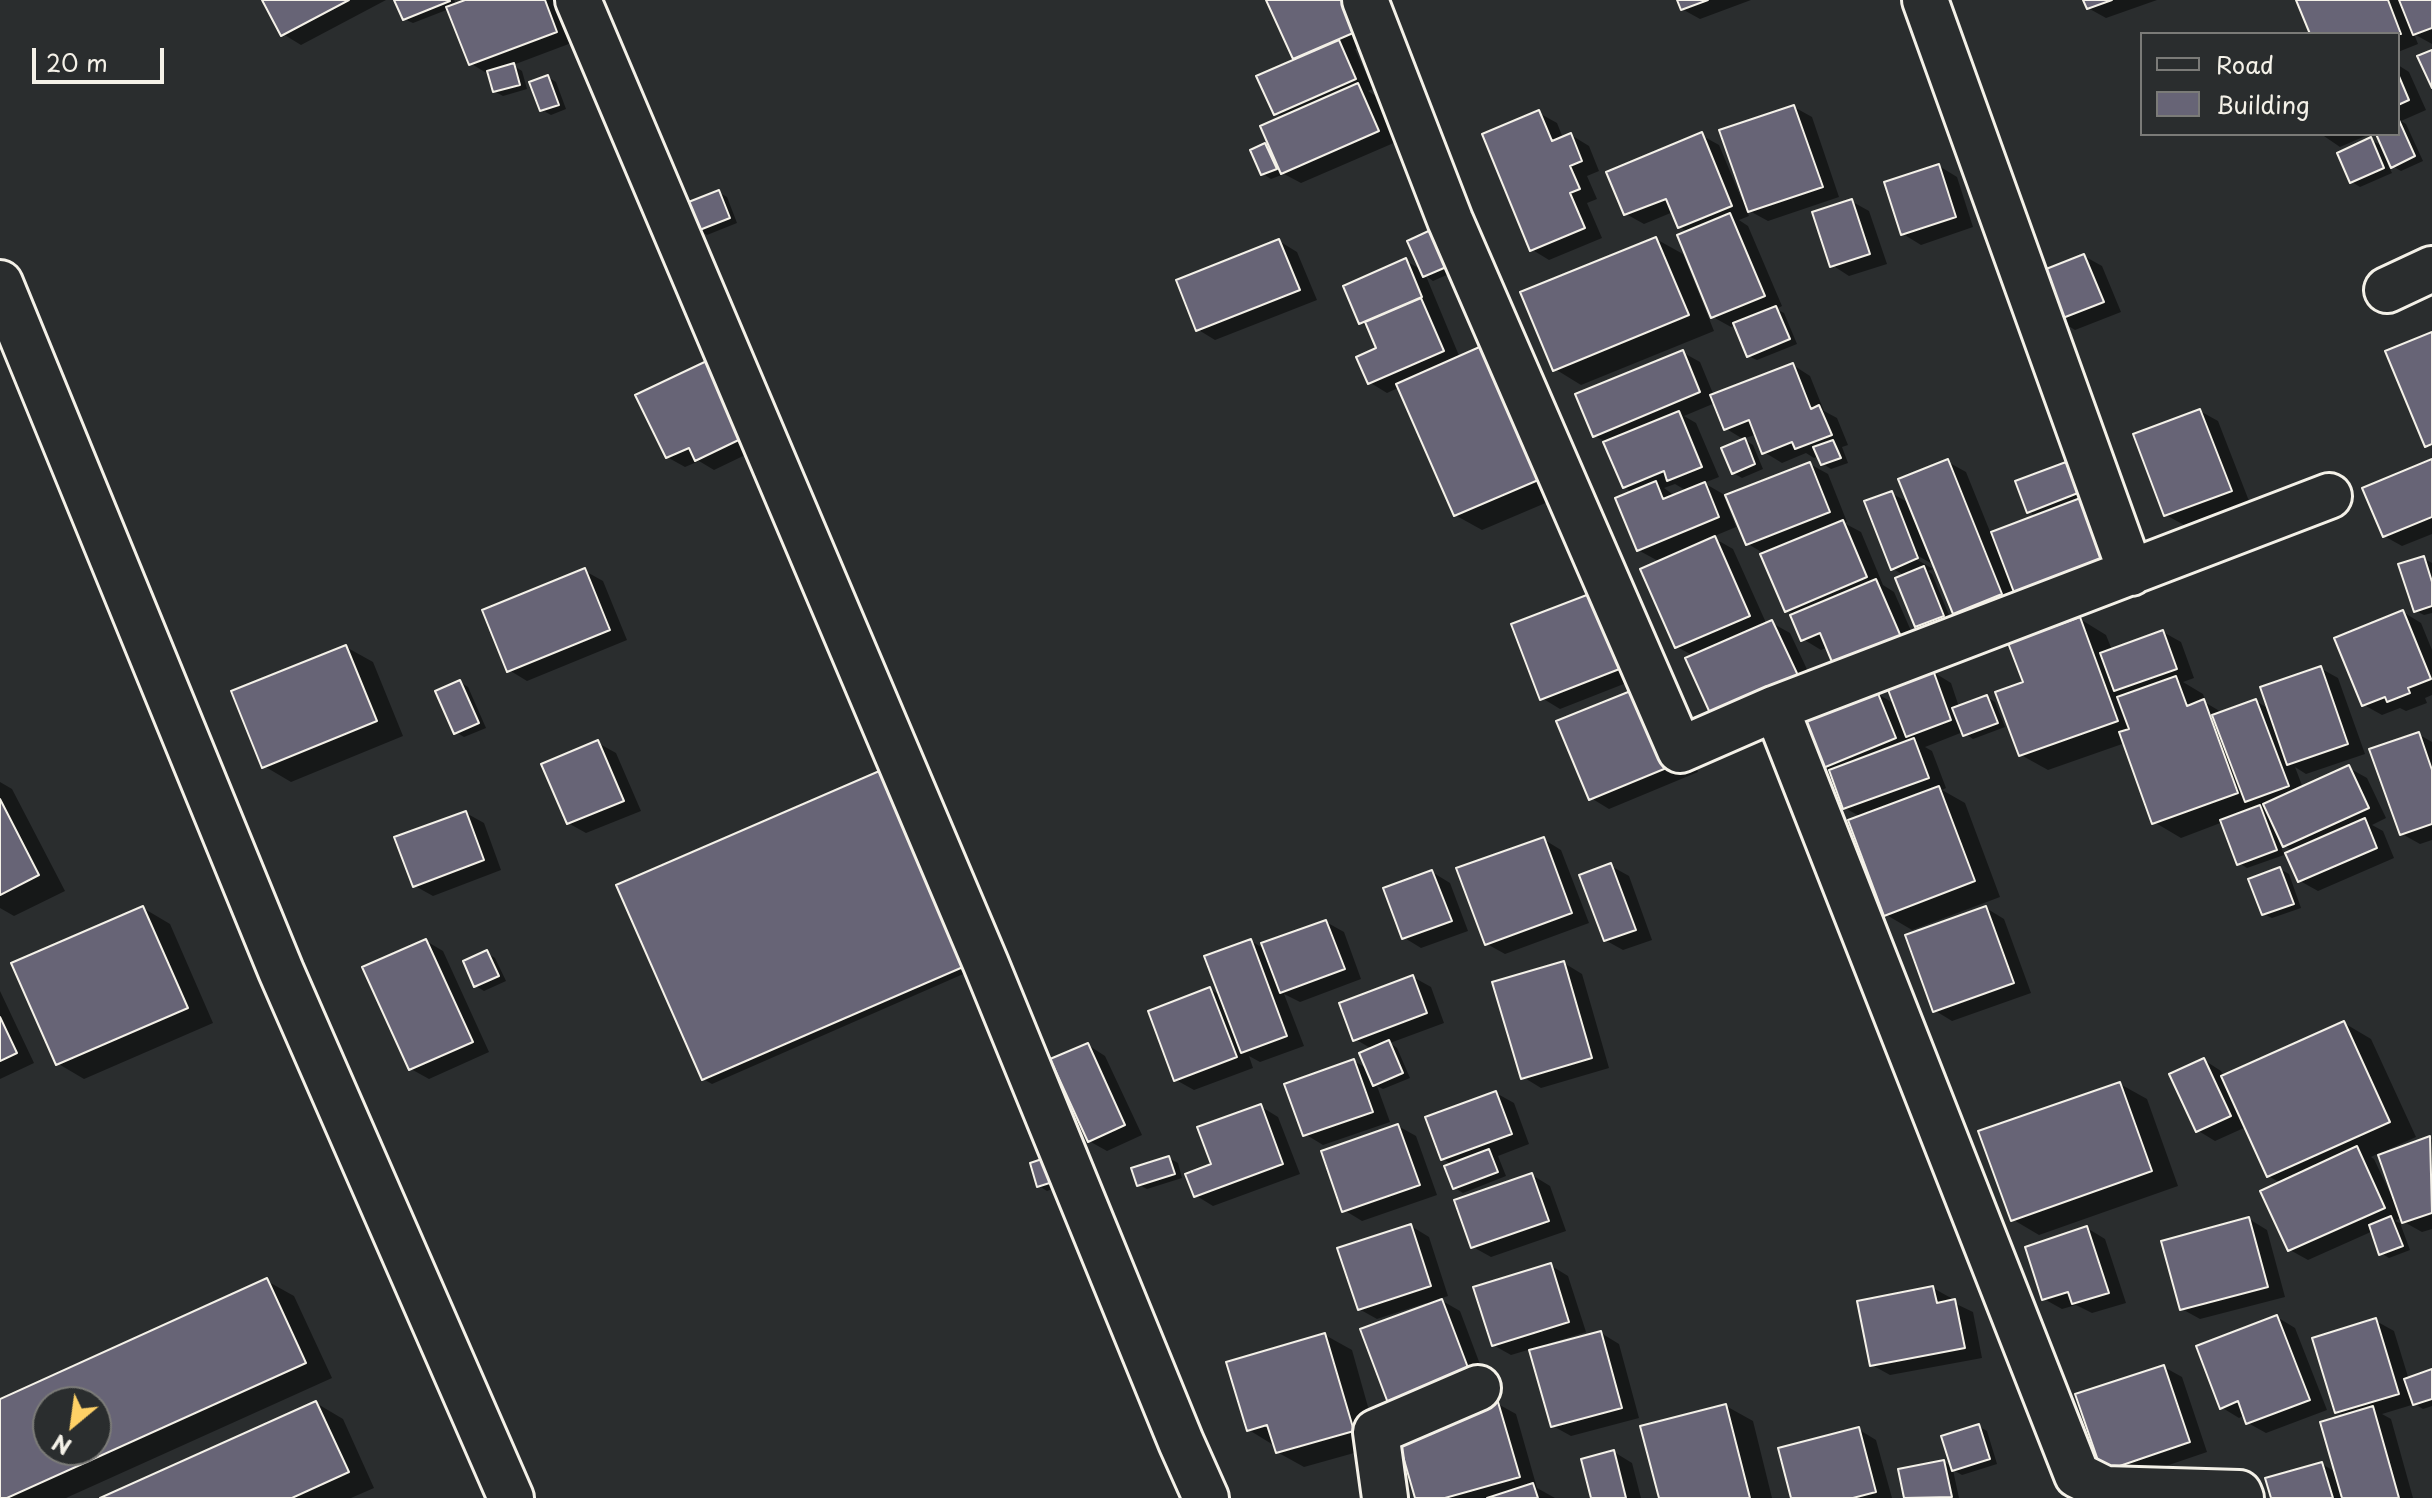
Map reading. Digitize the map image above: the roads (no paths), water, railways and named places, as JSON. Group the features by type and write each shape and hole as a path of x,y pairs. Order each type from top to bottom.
{"street":[{"path":"578,0 986,964 1206,1498"},
{"path":"1365,0 1450,220 1680,750 1776,708 2329,496"},
{"path":"1925,0 2131,573"},
{"path":"2387,290 2432,269"},
{"path":"0,283 281,971 511,1498"},
{"path":"1776,708 2077,1475 2105,1489 2239,1493 2241,1498"},
{"path":"1385,1498 1376,1432 1478,1388"}]}
